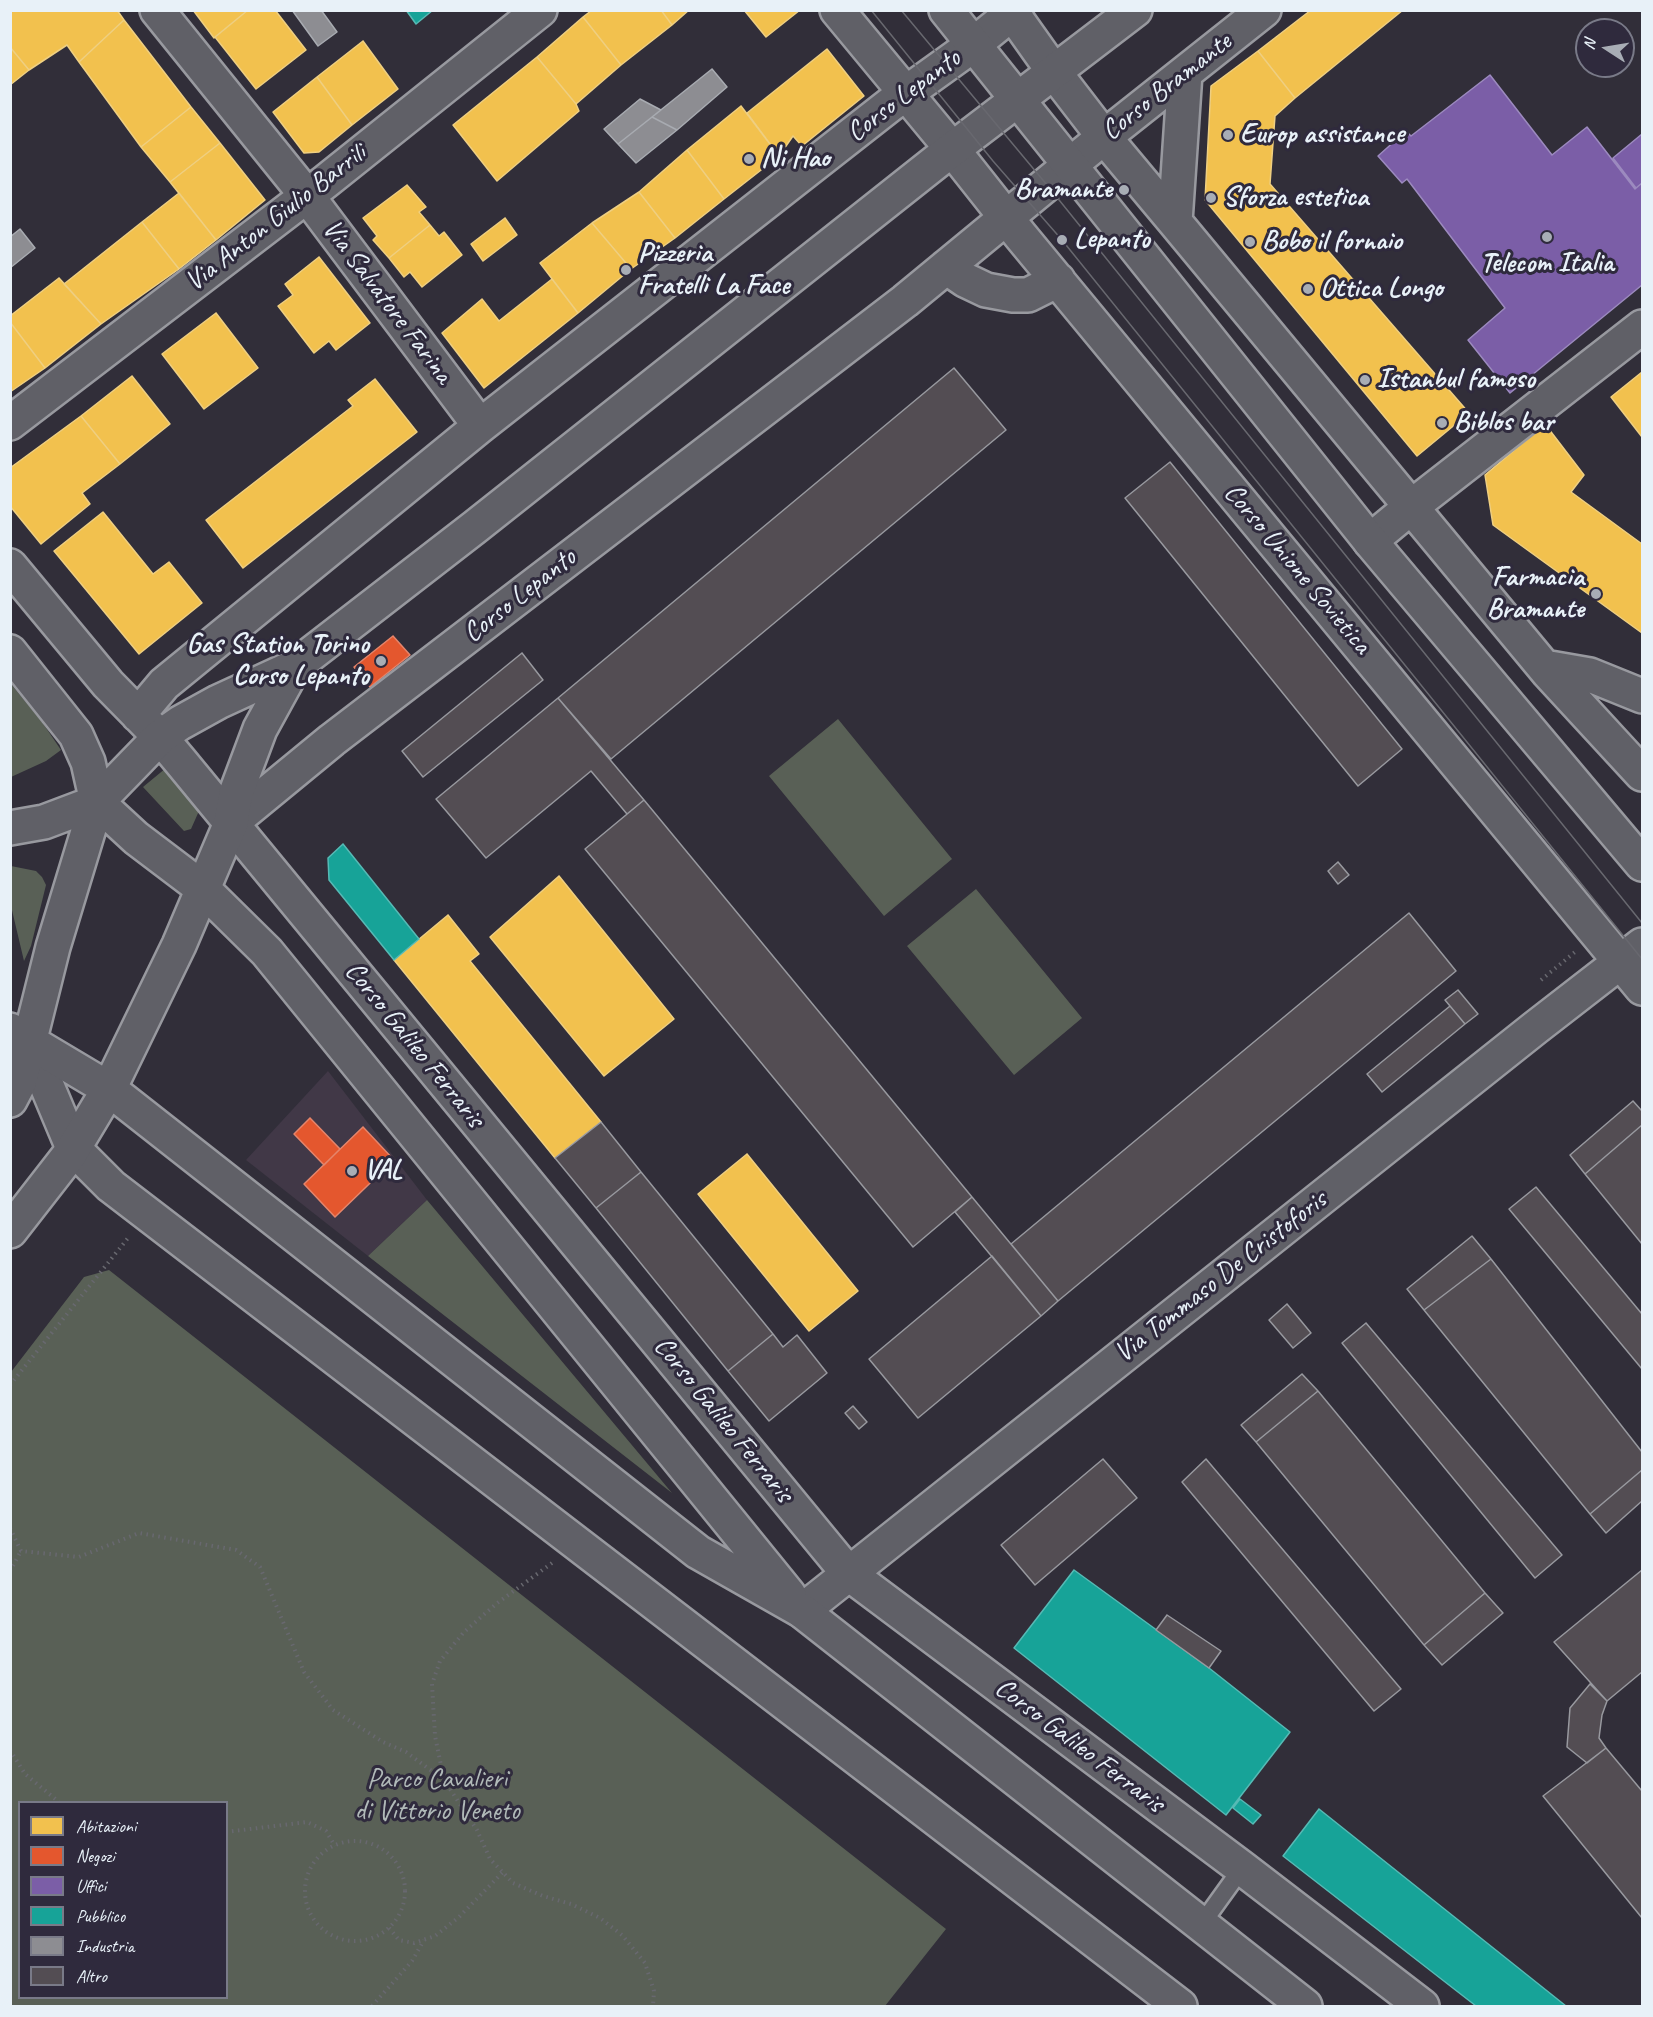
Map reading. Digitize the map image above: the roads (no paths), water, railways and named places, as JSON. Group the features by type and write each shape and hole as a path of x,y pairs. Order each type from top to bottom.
{"street":[{"name":"Via Salvatore Farina","path":"156,10 307,196 480,426"},
{"name":"Via Anton Giulio Barrili","path":"10,423 307,196 540,10"},
{"name":"Corso Unione Sovietica","path":"837,10 1058,280 1631,953 1642,988"},
{"path":"946,10 1370,542 1642,864"},
{"path":"10,1100 19,1083 17,1037 53,946 97,802 149,726 192,715 294,667 476,527 952,149 1135,10"},
{"name":"Corso Bramante","path":"1070,165 1264,10"},
{"path":"972,45 1013,11 1054,72 1104,137 1544,667 1642,774"},
{"name":"Corso Lepanto","path":"149,726 164,684 480,426 905,93 972,45"},
{"path":"1175,222 1185,73"},
{"name":"Corso Lepanto","path":"231,823 332,740 946,267 1070,165"},
{"path":"946,267 986,290 1012,295 1028,295 1058,280"},
{"path":"1370,542 1642,327"},
{"name":"Corso Galileo Ferraris","path":"10,566 108,684 149,726 231,823 848,1573 1242,1868 1422,2007"},
{"path":"10,652 76,735 87,762 97,802"},
{"path":"10,1231 73,1148 109,1089 178,945 231,823 236,793 260,729 294,667"},
{"path":"1544,667 1590,675 1642,696"},
{"path":"10,828 44,822 97,802"},
{"name":"Corso Galileo Ferraris","path":"97,802 136,838 202,888 267,952 802,1611"},
{"name":"Via Tommaso De Cristoforis","path":"802,1611 1631,953"},
{"path":"10,1015 17,1037 73,1148 111,1186 1180,2007"},
{"name":"Corso Galileo Ferraris","path":"17,1037 109,1089 698,1552 802,1611 1305,2007"}],"lane":[{"path":"1201,1925 1242,1868"}],"tram line":[{"path":"871,10 993,161 1062,240 1642,959"},
{"path":"901,10 1047,185 1642,923"}],"place":[{"name":"Europ assistance","path":"1228,135"},
{"name":"Ni Hao","path":"749,159"},
{"name":"Bramante","path":"1124,190"},
{"name":"Sforza estetica","path":"1211,198"},
{"name":"Telecom Italia","path":"1547,237"},
{"name":"Lepanto","path":"1062,240"},
{"name":"Bobo il fornaio","path":"1250,242"},
{"name":"Pizzeria Fratelli La Face","path":"626,270"},
{"name":"Ottica Longo","path":"1308,289"},
{"name":"Istanbul famoso","path":"1365,380"},
{"name":"Biblos bar","path":"1442,423"},
{"name":"Farmacia Bramante","path":"1596,594"},
{"name":"Gas Station Torino Corso Lepanto","path":"381,661"},
{"name":"VAL","path":"352,1171"}],"park label":[{"name":"Parco Cavalieri di Vittorio Veneto","path":"437,1796"}]}
